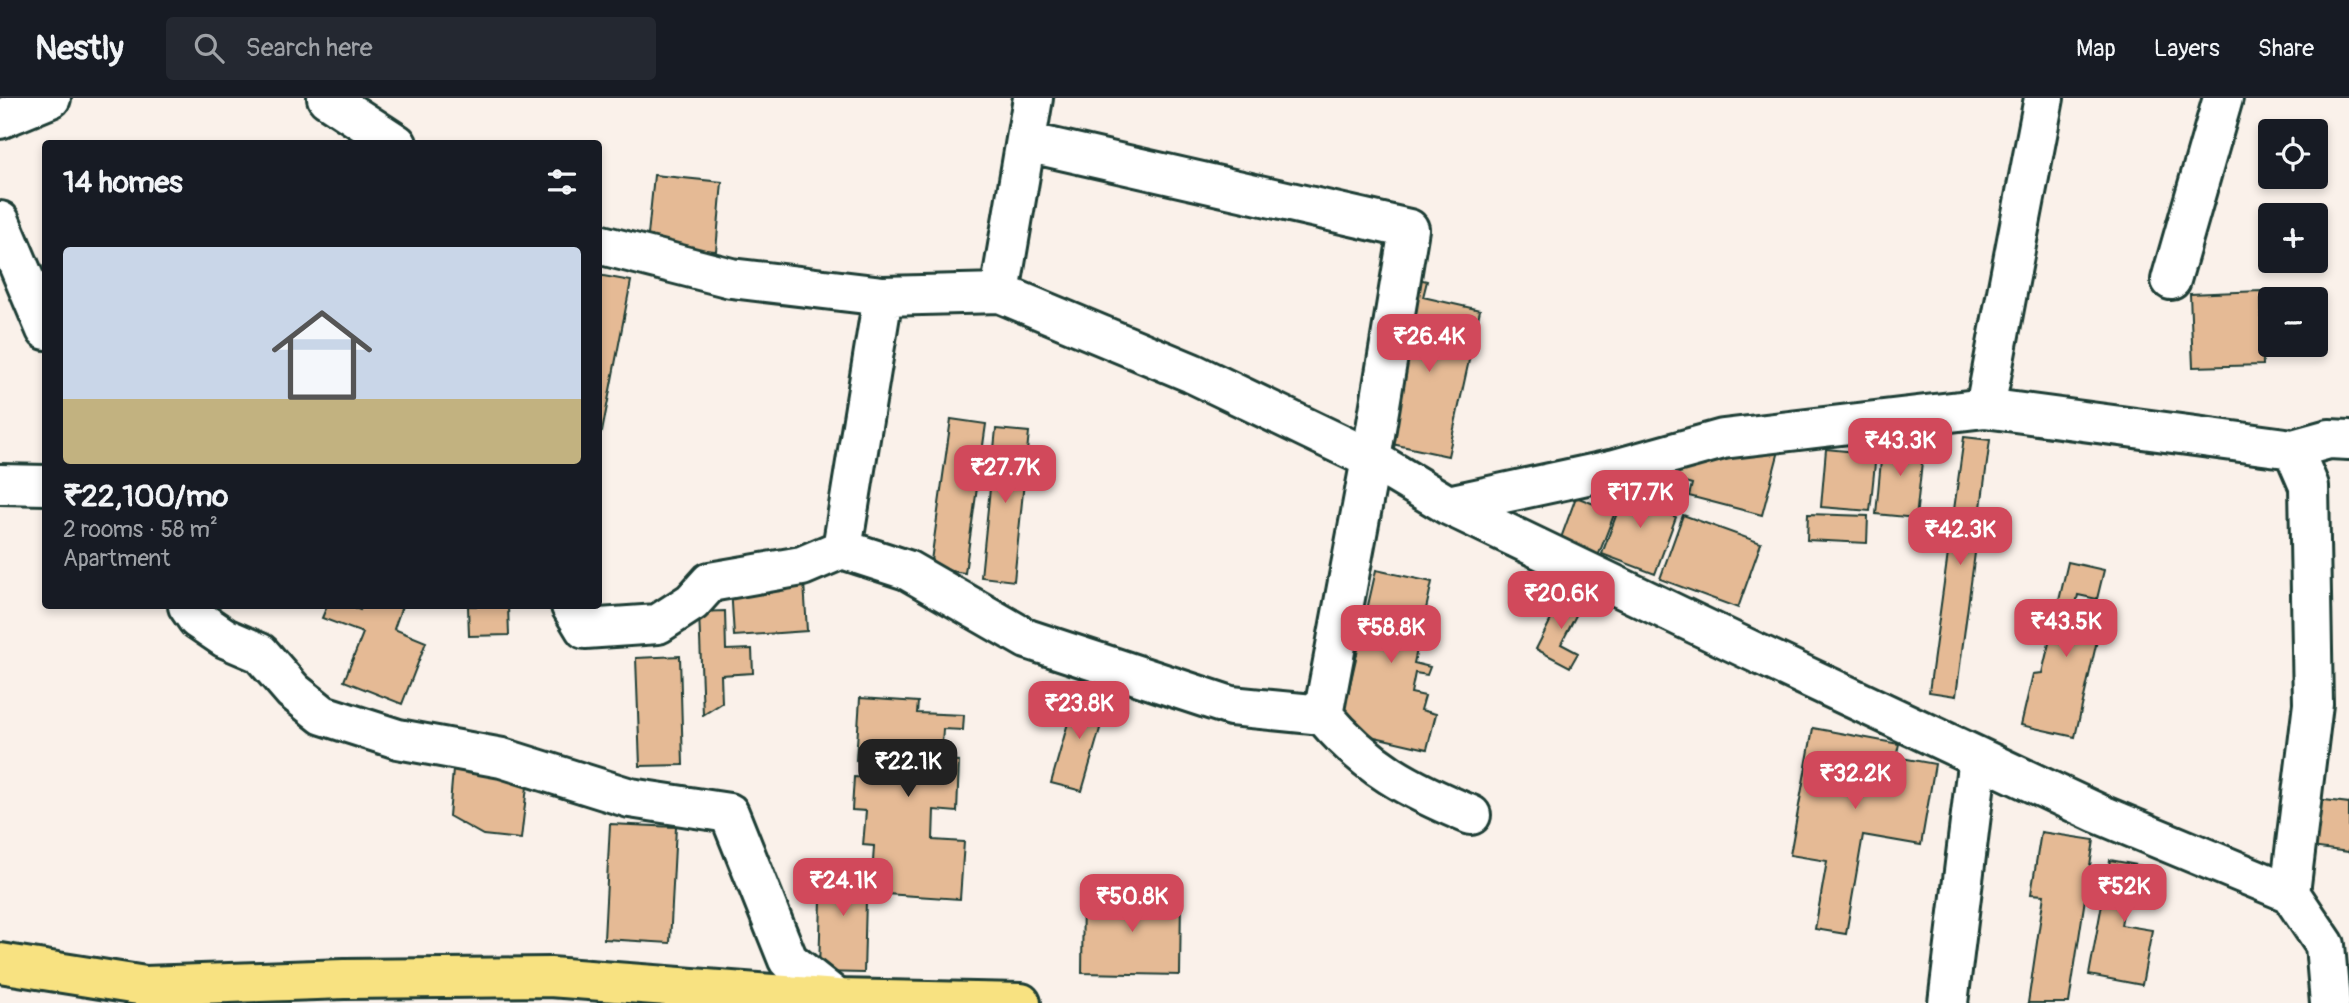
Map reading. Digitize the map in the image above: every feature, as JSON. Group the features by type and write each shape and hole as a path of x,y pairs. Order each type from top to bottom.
{"main road":[{"path":"0,963 145,986 344,979 550,977 837,999 1021,1003"}],"street":[{"path":"0,119 51,98"},
{"path":"327,98 378,138"},
{"path":"1000,293 1033,98"},
{"path":"1985,408 2044,98"},
{"path":"2171,280 2223,98"},
{"path":"1026,142 1409,229 1371,459 1323,715"},
{"path":"0,221 42,321"},
{"path":"602,245 731,278 883,296 1000,293 1192,373 1371,459 1448,505 1978,757 2097,813 2290,894 2325,945 2330,1003"},
{"path":"842,549 883,296"},
{"path":"1448,505 1615,469 1723,439 1985,408 2293,449 2329,439 2349,440"},
{"path":"2290,894 2313,705 2309,486 2293,449"},
{"path":"0,484 42,485"},
{"path":"573,609 585,629 659,624 692,602 710,582 802,566 842,549 907,570 1027,639 1231,706 1323,715 1349,746 1411,790 1471,816"},
{"path":"190,609 197,619 225,638 260,653 293,691 323,715 398,739 502,758 630,798 729,813 788,960 837,999"},
{"path":"1948,1003 1978,757"}],"building":[{"path":"654,175 722,182 716,251 647,245"},
{"path":"602,276 631,281 602,432"},
{"path":"1414,278 1427,281 1423,297 1480,310 1448,456 1378,441"},
{"path":"2258,291 2258,357 2263,357 2263,365 2193,367 2190,294"},
{"path":"951,419 986,424 965,573 930,568"},
{"path":"996,429 1029,432 1014,581 981,577"},
{"path":"1964,437 1990,440 1956,696 1929,692"},
{"path":"1883,439 1924,443 1916,518 1876,514"},
{"path":"1780,447 1762,515 1689,496 1692,484 1660,475"},
{"path":"1826,449 1876,454 1870,511 1821,507"},
{"path":"1628,483 1665,496 1659,511 1676,517 1655,574 1602,554"},
{"path":"1576,497 1615,512 1595,564 1557,549"},
{"path":"1808,514 1868,516 1867,543 1807,540"},
{"path":"1683,515 1761,543 1738,608 1660,579"},
{"path":"2068,562 2104,570 2097,599 2078,595 2073,617 2101,623 2075,737 2021,725 2033,674 2042,673"},
{"path":"1376,570 1432,582 1414,663 1430,667 1427,675 1415,673 1411,693 1425,696 1421,710 1436,714 1427,749 1340,729"},
{"path":"804,582 807,631 734,636 731,587"},
{"path":"1565,592 1583,602 1561,644 1578,653 1570,667 1536,649"},
{"path":"326,609 401,609 394,629 426,642 402,704 344,681 363,633 322,618"},
{"path":"468,609 508,609 509,635 469,636"},
{"path":"725,611 726,650 752,649 753,673 721,675 722,703 703,715 699,612"},
{"path":"680,656 683,765 640,766 636,658"},
{"path":"1077,691 1108,701 1082,791 1051,783"},
{"path":"860,698 918,702 917,713 964,715 963,730 943,729 941,760 959,761 957,812 934,810 933,840 964,842 960,899 871,893 874,846 863,845 866,811 852,810 854,777 872,778 873,761 856,760"},
{"path":"1813,728 1899,744 1896,757 1935,764 1921,845 1863,835 1846,934 1815,929 1827,861 1790,855"},
{"path":"453,770 528,778 521,839 483,835 449,816"},
{"path":"2316,799 2349,803 2349,852 2311,847"},
{"path":"610,824 676,827 670,943 604,939"},
{"path":"2041,832 2094,840 2069,1003 2028,1003 2044,895 2031,894"},
{"path":"2110,860 2159,869 2153,908 2125,902 2121,925 2152,930 2142,985 2089,975"},
{"path":"822,862 867,863 864,973 819,972"},
{"path":"1083,894 1181,896 1180,975 1082,973"}]}
